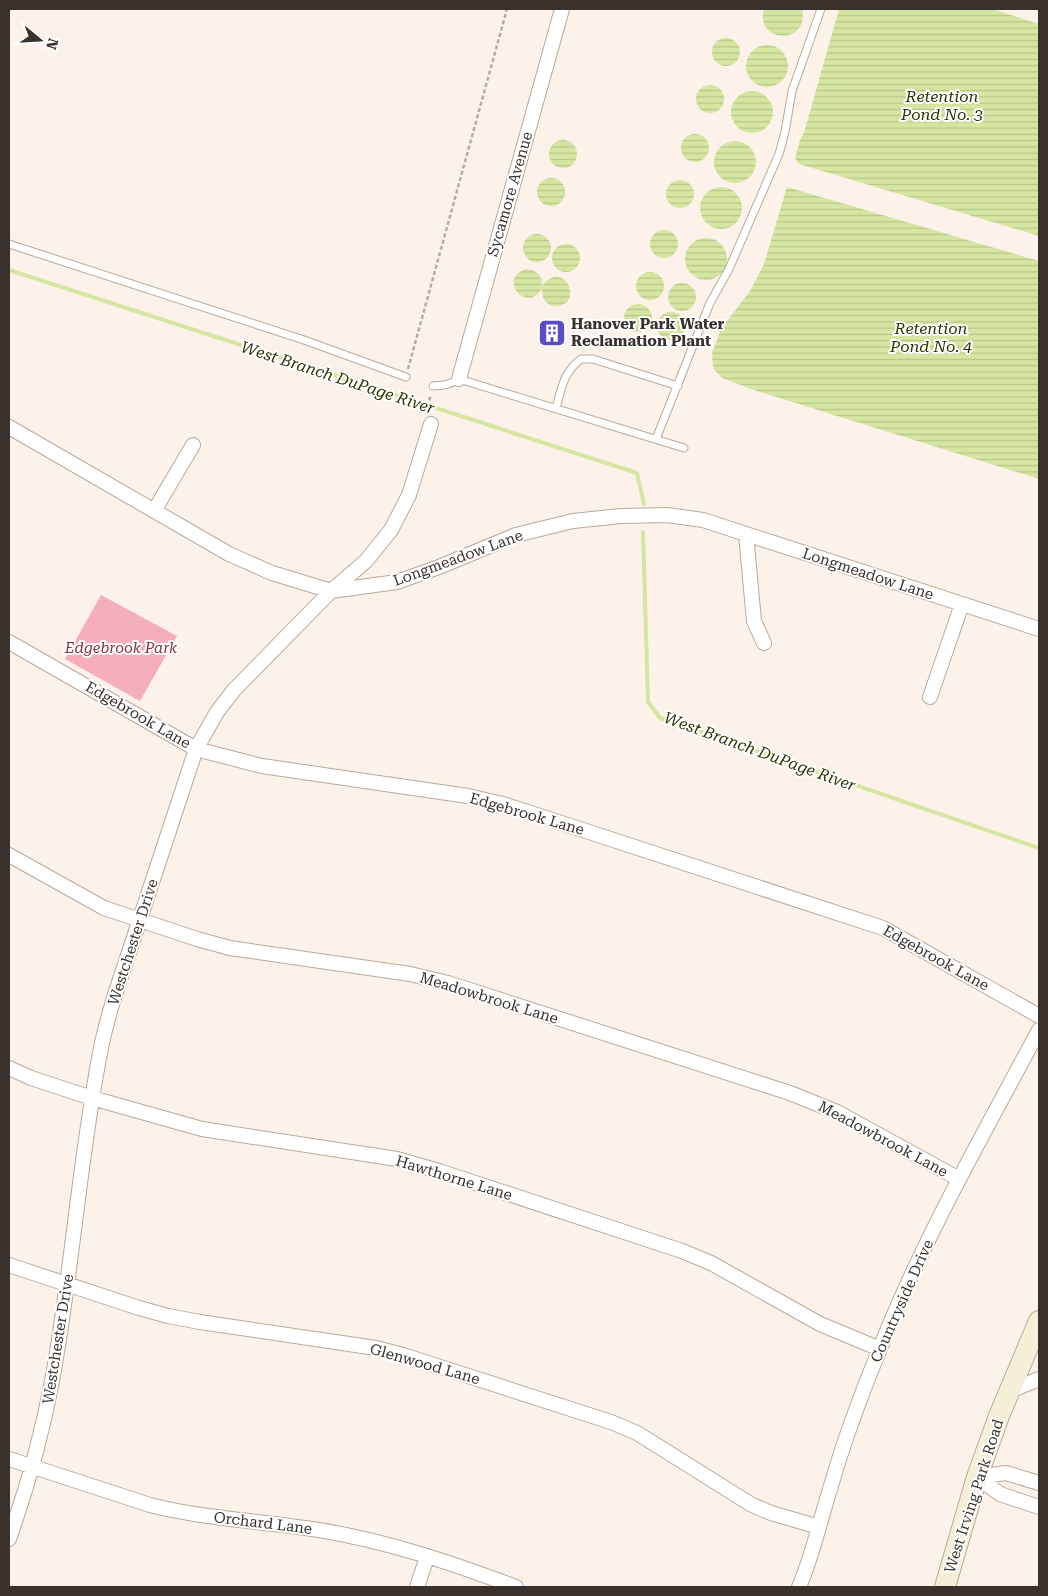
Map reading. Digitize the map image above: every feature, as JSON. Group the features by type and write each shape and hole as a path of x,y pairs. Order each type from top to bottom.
{"main road":[{"name":"West Irving Park Road","path":"945,1587 977,1477 1010,1391 1039,1324"}],"street":[{"name":"Sycamore Avenue","path":"458,379 562,9"},
{"name":"Westchester Drive","path":"9,1539 27,1487 52,1382 100,1051 112,1006 196,749 216,712 234,690 331,591 366,561 391,530 408,495 428,420"},
{"name":"Longmeadow Lane","path":"9,427 247,563 272,573 331,591 397,582 516,536 573,521 621,516 667,515 703,520 1039,629"},
{"path":"154,511 193,445"},
{"path":"746,534 754,621 764,644"},
{"path":"930,697 962,604"},
{"name":"Edgebrook Lane","path":"9,642 196,749 262,766 468,796 503,804 883,928 1039,1016"},
{"name":"Meadowbrook Lane","path":"9,855 104,908 197,939 230,948 410,974 448,982 816,1102 865,1127 959,1180"},
{"name":"Countryside Drive","path":"799,1587 847,1437 880,1349 915,1266 1039,1030"},
{"name":"Hawthorne Lane","path":"9,1068 31,1078 92,1098 202,1128 398,1159 439,1171 682,1251 711,1263 820,1324 880,1349"},
{"name":"Glenwood Lane","path":"9,1265 168,1316 376,1348 403,1355 611,1422 637,1434 752,1505 771,1513 819,1527"},
{"path":"1010,1391 1039,1379"},
{"name":"Orchard Lane","path":"9,1459 174,1511 318,1530 389,1544 516,1587"},
{"path":"977,1477 1006,1473 1039,1483"},
{"path":"977,1477 1000,1494 1039,1507"},
{"path":"416,1587 427,1557"}],"lane":[{"path":"656,439 710,302 729,268 779,154 792,92 821,9"},
{"path":"9,244 304,340 406,377"},
{"path":"556,408 564,377 572,366 581,359 593,359 678,386"},
{"path":"433,386 450,384 458,379 684,448"}],"path":[{"path":"406,377 507,9"},
{"path":"428,420 433,386"}],"green space":[{"name":"Edgebrook Park","path":"101,595 177,636 140,701 65,659"}],"water":[{"path":"764,9 802,9 802,21 798,29 791,34 782,36 774,34 767,29 763,20"},
{"name":"Retention Pond No. 3","path":"839,9 993,9 1039,24 1039,236 799,164 795,158 804,133"},
{"path":"726,38 736,42 740,52 736,62 726,66 716,62 712,52 716,42"},
{"path":"767,45 782,51 788,66 782,81 767,87 752,81 746,66 752,51"},
{"path":"710,85 720,89 724,99 720,109 710,113 700,109 696,99 700,89"},
{"path":"752,91 767,97 773,112 767,127 752,133 737,127 731,112 737,97"},
{"path":"695,134 705,138 709,148 705,158 695,162 685,158 681,148 685,138"},
{"path":"563,140 573,144 577,154 573,164 563,168 553,164 549,154 553,144"},
{"path":"735,141 750,147 756,162 750,177 735,183 720,177 714,162 720,147"},
{"path":"551,178 561,182 565,192 561,202 551,206 541,202 537,192 541,182"},
{"path":"680,180 690,184 694,194 690,204 680,208 670,204 666,194 670,184"},
{"path":"721,187 736,193 742,208 736,223 721,229 706,223 700,208 706,193"},
{"name":"Retention Pond No. 4","path":"787,187 1039,261 1039,479 757,391 722,378 713,368 712,353 721,329 750,291 764,264"},
{"path":"664,230 674,234 678,244 674,254 664,258 654,254 650,244 654,234"},
{"path":"537,234 547,238 551,248 547,258 537,262 527,258 523,248 527,238"},
{"path":"706,238 714,240 723,248 727,259 725,267 717,276 706,280 698,278 689,270 685,259 687,251 695,242"},
{"path":"566,244 576,248 580,258 576,268 566,272 556,268 552,258 556,248"},
{"path":"526,269 533,270 538,274 542,286 550,279 557,277 564,279 568,284 570,298 566,303 558,306 550,305 543,298 542,288 536,295 529,298 523,296 514,287 514,280 518,274"},
{"path":"650,272 660,276 664,286 660,296 650,300 640,296 636,286 640,276"},
{"path":"682,283 692,287 696,297 692,307 682,311 672,307 668,297 672,287"},
{"path":"638,304 648,308 652,318 648,328 638,332 628,328 624,318 628,308"},
{"path":"671,312 681,316 685,326 681,336 671,340 661,336 657,326 661,316"}],"waterway":[{"name":"West Branch DuPage River","path":"9,270 637,473 644,504"},
{"name":"West Branch DuPage River","path":"643,532 648,702 660,718 1039,848"}],"place":[{"name":"Hanover Park Water Reclamation Plant","path":"552,333"}]}
